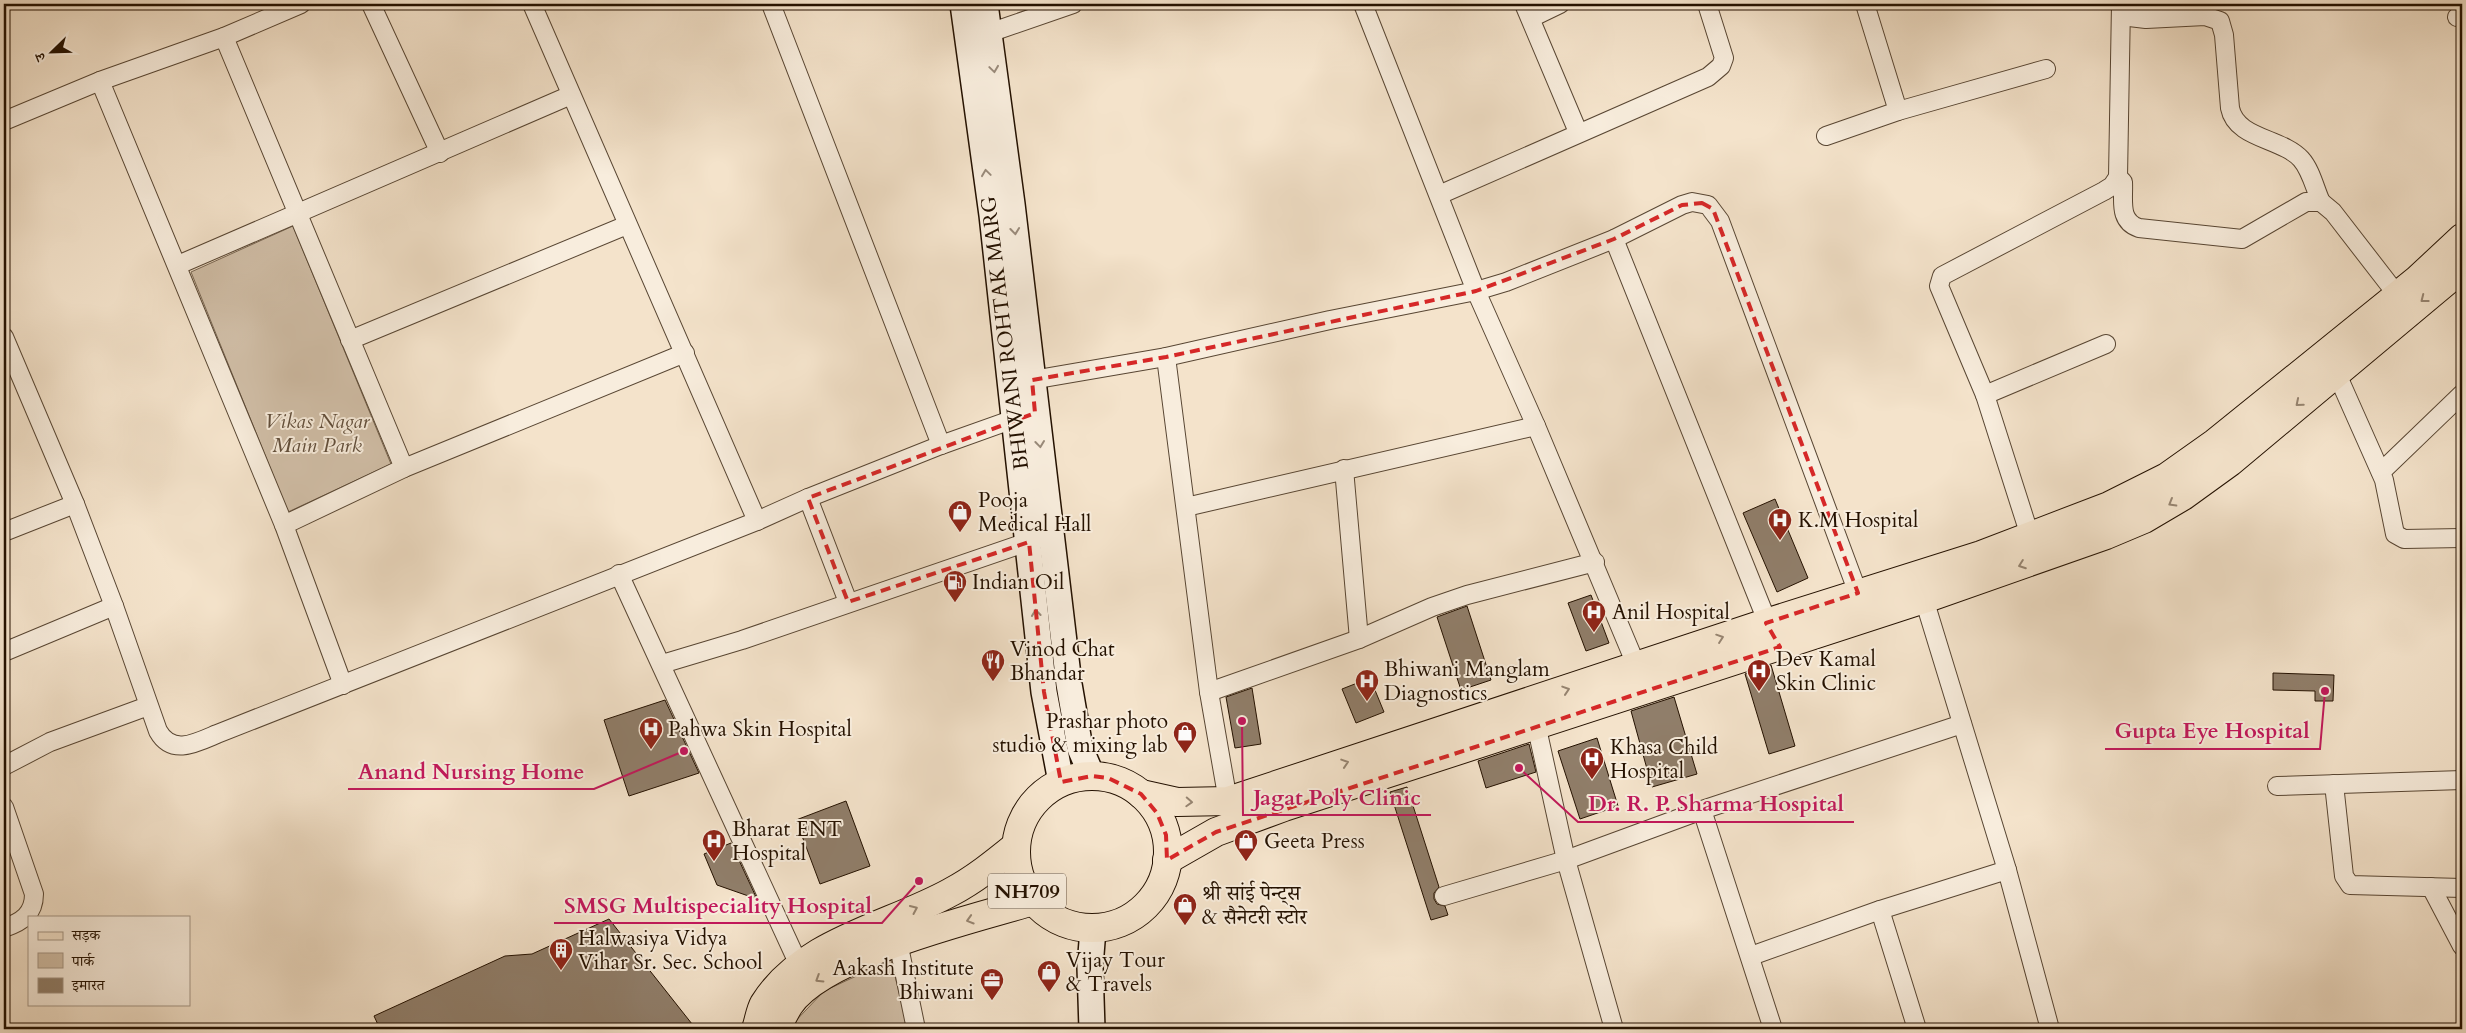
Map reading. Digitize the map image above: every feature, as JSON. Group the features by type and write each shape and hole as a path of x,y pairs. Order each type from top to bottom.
{"main road":[{"name":"BHIWANI ROHTAK MARG","path":"964,4 992,215 1025,416 1040,538 1044,692 1061,782"},
{"path":"985,4 1032,380 1025,416"},
{"path":"1141,794 1177,802 1228,801 1637,667 1766,622 1981,555 2109,506 2166,477 2215,443 2398,296 2462,238"},
{"path":"1167,860 1216,832 1267,813 1924,599 2106,535 2144,519 2183,496 2230,462 2462,268"},
{"path":"1040,538 1074,723 1080,748 1092,776"},
{"name":"NH709","path":"1092,776 1123,782 1141,794 1157,812 1166,835 1167,860 1162,881 1151,900 1135,915 1115,925 1093,929 1071,926 1050,916 1033,901 1023,884 1017,866 1016,846 1020,826 1029,808 1043,793 1061,782 1092,776"},
{"path":"756,1029 763,1006 781,982 799,965 854,935 950,893 980,875 1016,846"},
{"path":"776,1029 789,1004 816,980 854,960 898,942 1033,901"},
{"path":"1092,1029 1090,967 1093,929"}],"street":[{"path":"4,121 100,81 224,38 301,4"},
{"path":"370,4 440,153"},
{"path":"532,4 757,521"},
{"path":"771,4 941,445"},
{"path":"989,32 1073,4"},
{"path":"1363,4 1476,292 1595,562 1637,667"},
{"path":"1560,4 1528,11 1578,132"},
{"path":"1439,195 1708,76 1721,66 1723,52 1707,4"},
{"path":"1865,4 1898,111"},
{"path":"2030,536 1986,395 1940,292 1940,279 1942,276 2108,189 2118,177 2121,10 2146,19 2205,16 2220,22 2224,35 2230,108 2233,120 2294,153 2301,160 2321,202 2333,212 2398,296"},
{"path":"224,38 404,468"},
{"path":"1826,136 1898,111 2046,69"},
{"path":"100,81 284,524 343,685"},
{"path":"178,265 571,95"},
{"path":"2118,177 2122,182 2125,219 2130,225 2138,228 2242,239 2299,205 2311,201 2321,202"},
{"path":"1032,380 1166,357 1330,320 1476,292 1614,239 1682,205 1702,202 1713,209 1723,230 1858,593"},
{"path":"350,340 627,225"},
{"path":"1614,239 1766,622 1780,647"},
{"path":"4,337 75,504 114,606 148,706 162,738 175,747 184,746 343,685 619,574 757,521 808,498 941,445 1025,416"},
{"path":"1986,395 2106,344"},
{"path":"284,524 404,468 684,353"},
{"path":"1166,357 1208,692 1228,801"},
{"path":"2336,372 2381,472 2387,494 2392,527 2398,538 2462,538"},
{"path":"2381,472 2462,394"},
{"path":"1186,508 1536,426"},
{"path":"1344,470 1358,639"},
{"path":"808,498 848,602"},
{"path":"4,532 75,504"},
{"path":"662,664 742,640 848,602 1040,538"},
{"path":"1208,692 1358,639 1432,607 1467,595 1595,562"},
{"path":"619,574 799,965"},
{"path":"1924,599 2007,870 2050,1029"},
{"path":"4,652 114,606"},
{"path":"4,766 50,742 148,706"},
{"path":"1536,724 1566,860 1614,1029"},
{"path":"1444,896 1566,860 1702,810 1962,724"},
{"path":"2277,786 2462,780"},
{"path":"2334,784 2346,881 2350,885 2462,888"},
{"path":"4,807 34,894 33,908 25,918 4,928"},
{"path":"1702,810 1751,956 1773,1029"},
{"path":"1751,956 1880,910 2007,870"},
{"path":"2431,887 2462,946"},
{"path":"1880,910 1918,1029"},
{"path":"898,942 916,1029"}],"highlighted area":[{"path":"1702,203 1713,209 1858,593 1766,623 1780,647 1216,832 1167,860 1166,835 1157,813 1141,794 1108,778 1092,776 1061,782 1044,692 1029,542 848,602 808,498 1035,413 1032,380 1166,357 1476,291 1614,239 1682,205"}],"green space":[{"name":"Vikas Nagar Main Park","path":"293,226 391,464 288,512 191,272"},
{"path":"891,960 908,1029 788,1029 824,991"}],"building":[{"path":"1775,499 1808,578 1777,592 1743,513"},
{"path":"1591,595 1609,643 1586,651 1568,603"},
{"path":"1467,606 1491,680 1461,690 1437,617"},
{"path":"1771,665 1795,746 1769,754 1745,674"},
{"path":"2273,673 2334,675 2333,701 2315,701 2315,691 2273,690"},
{"path":"1370,678 1384,712 1356,723 1342,689"},
{"path":"1252,688 1261,744 1235,748 1226,697"},
{"path":"1674,697 1697,774 1652,787 1631,711"},
{"path":"665,700 699,773 629,796 604,720"},
{"path":"1597,738 1618,806 1580,819 1558,751"},
{"path":"1529,744 1536,772 1486,788 1478,761"},
{"path":"1407,787 1439,887 1434,893 1434,899 1437,904 1445,906 1448,915 1431,920 1390,792"},
{"path":"846,801 870,866 820,884 796,820"},
{"path":"731,843 757,899 717,885 704,854"},
{"name":"Halwasiya Vidya Vihar Sr. Sec. School","path":"609,919 696,1029 380,1029 374,1016 505,956 532,954"}],"place":[{"name":"Pooja Medical Hall","path":"960,533"},
{"name":"K.M Hospital","path":"1780,541"},
{"name":"Indian Oil","path":"955,603"},
{"name":"Anil Hospital","path":"1594,633"},
{"name":"Vinod Chat Bhandar","path":"993,682"},
{"name":"Gupta Eye Hospital","path":"2325,691"},
{"name":"Dev Kamal Skin Clinic","path":"1759,692"},
{"name":"Bhiwani Manglam Diagnostics","path":"1367,702"},
{"name":"Jagat Poly Clinic","path":"1242,721"},
{"name":"Pahwa Skin Hospital","path":"651,750"},
{"name":"Anand Nursing Home","path":"684,751"},
{"name":"Prashar photo studio & mixing lab","path":"1185,754"},
{"name":"Dr. R. P. Sharma Hospital","path":"1519,768"},
{"name":"Khasa Child Hospital","path":"1592,780"},
{"name":"Bharat ENT Hospital","path":"714,862"},
{"name":"Geeta Press","path":"1246,862"},
{"name":"SMSG Multispeciality Hospital","path":"919,881"},
{"name":"श्री सांई पेन्ट्स & सैनेटरी स्टोर","path":"1185,926"},
{"name":"Halwasiya Vidya Vihar Sr. Sec. School","path":"561,971"},
{"name":"Vijay Tour & Travels","path":"1049,993"},
{"name":"Aakash Institute Bhiwani","path":"992,1001"}]}
